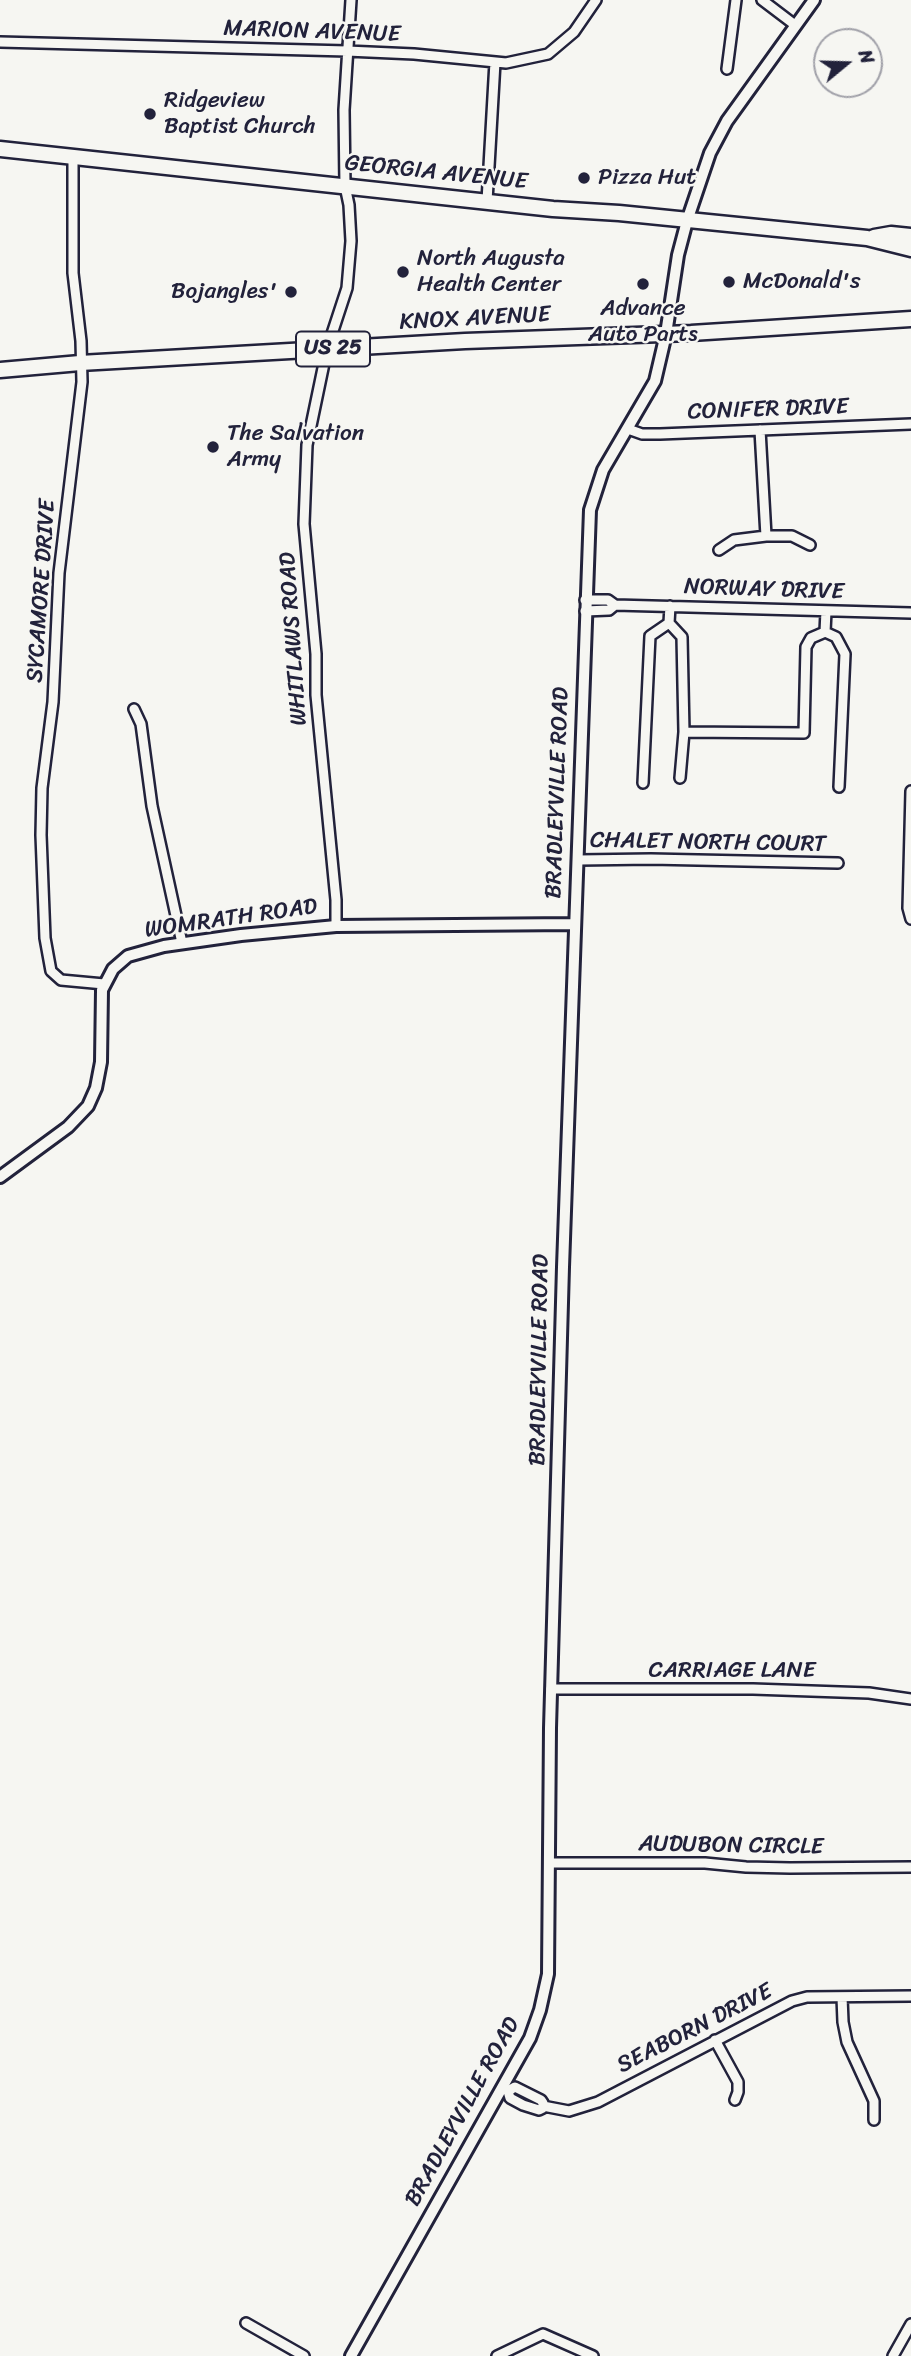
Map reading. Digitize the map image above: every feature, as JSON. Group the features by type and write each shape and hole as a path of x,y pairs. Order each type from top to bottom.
{"main road":[{"name":"GEORGIA AVENUE","path":"0,149 867,238 911,249"},
{"name":"GEORGIA AVENUE","path":"867,238 891,234 911,236"},
{"name":"KNOX AVENUE","path":"0,370 327,349 666,334 911,319"}],"street":[{"name":"WHITLAWS ROAD","path":"336,926 304,524 307,445 327,349 347,288 351,241 345,186 344,110 351,0"},
{"name":"MARION AVENUE","path":"0,42 347,51 495,62 525,60 548,54 574,32 596,0"},
{"path":"727,69 736,0"},
{"path":"762,0 795,25"},
{"name":"BRADLEYVILLE ROAD","path":"351,2356 505,2090 530,2038 545,1993 550,1958 551,1689 589,515 603,470 654,381 666,334 678,255 710,153 814,0"},
{"path":"487,201 495,62"},
{"name":"SYCAMORE DRIVE","path":"73,157 73,273 81,341 82,382 59,573 53,702 42,788 45,925 54,975 61,980 104,984"},
{"name":"CONIFER DRIVE","path":"628,429 642,434 911,424"},
{"path":"760,430 765,536"},
{"path":"719,550 734,540 765,536 792,536 810,545"},
{"name":"NORWAY DRIVE","path":"585,605 608,600 615,605 911,613"},
{"path":"670,606 669,623 682,637 684,732 680,778"},
{"path":"825,632 826,611"},
{"path":"643,783 650,636 669,623"},
{"path":"684,732 804,733 806,647 811,638 825,632 836,637 845,654 839,787"},
{"path":"134,709 141,724 152,806 182,943"},
{"path":"911,791 908,908 911,919"},
{"name":"CHALET NORTH COURT","path":"579,860 838,863"},
{"name":"WOMRATH ROAD","path":"104,984 113,969 128,956 182,943 241,935 336,926 574,924"},
{"path":"0,1177 68,1127 88,1106 96,1088 101,1062 101,998 104,984"},
{"name":"CARRIAGE LANE","path":"551,1689 807,1690 869,1693 911,1699"},
{"name":"AUDUBON CIRCLE","path":"550,1863 705,1863 790,1868 911,1867"},
{"name":"SEABORN DRIVE","path":"505,2090 510,2098 523,2105 539,2110 543,2106 569,2111 590,2105 792,2001 807,1997 911,1996"},
{"path":"842,1997 847,2042 874,2101 874,2120"},
{"path":"715,2039 738,2082 736,2099"},
{"path":"246,2323 304,2356"},
{"path":"893,2356 906,2342 911,2324"},
{"path":"497,2356 543,2334 593,2356"}],"place":[{"name":"Ridgeview Baptist Church","path":"150,114"},
{"name":"Pizza Hut","path":"584,178"},
{"name":"North Augusta Health Center","path":"403,272"},
{"name":"McDonald's","path":"729,282"},
{"name":"Advance Auto Parts","path":"643,284"},
{"name":"Bojangles'","path":"291,292"},
{"name":"The Salvation Army","path":"213,447"}]}
